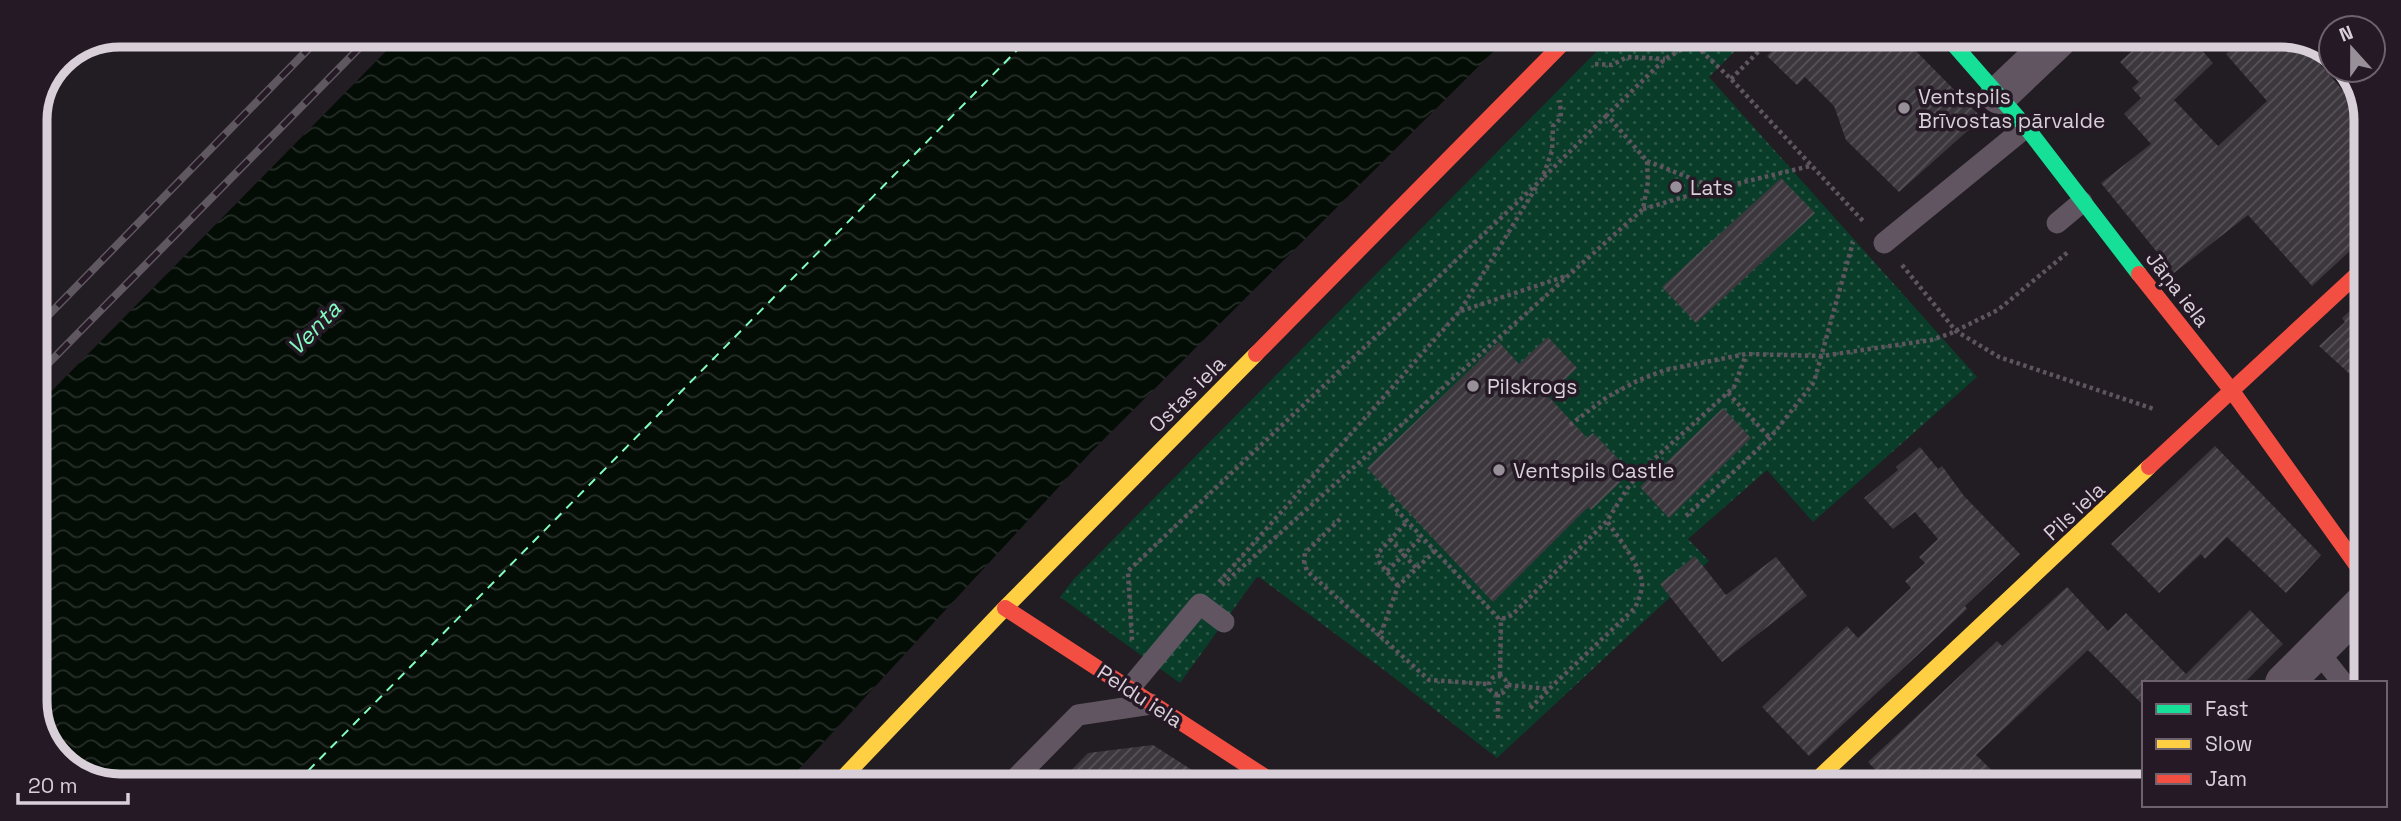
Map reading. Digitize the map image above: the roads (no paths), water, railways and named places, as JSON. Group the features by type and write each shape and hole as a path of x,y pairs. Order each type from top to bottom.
{"street":[{"name":"Ostas iela","path":"847,774 1004,608 1559,47"},
{"name":"Jāņa iela","path":"1956,47 2025,127 2232,391 2354,561"},
{"path":"1999,95 2049,47"},
{"name":"Pils iela","path":"1823,774 2354,277"},
{"name":"Peldu iela","path":"1004,608 1260,774"},
{"path":"2286,681 2354,613"}],"lane":[{"path":"1884,243 2025,127"},
{"path":"2057,223 2082,202"},
{"path":"1129,689 1200,604 1224,622"},
{"path":"2317,650 2341,681"},
{"path":"1020,774 1078,715 1152,704"}],"water":[{"name":"Venta","path":"390,47 1498,47 1091,452 794,774 120,774 101,771 80,762 59,741 47,706 47,396"}],"railway":[{"path":"47,317 310,47"},
{"path":"47,365 360,47"}],"place":[{"name":"Ventspils Brīvostas pārvalde","path":"1904,108"},
{"name":"Lats","path":"1676,187"},
{"name":"Pilskrogs","path":"1473,386"},
{"name":"Ventspils Castle","path":"1499,470"}]}
